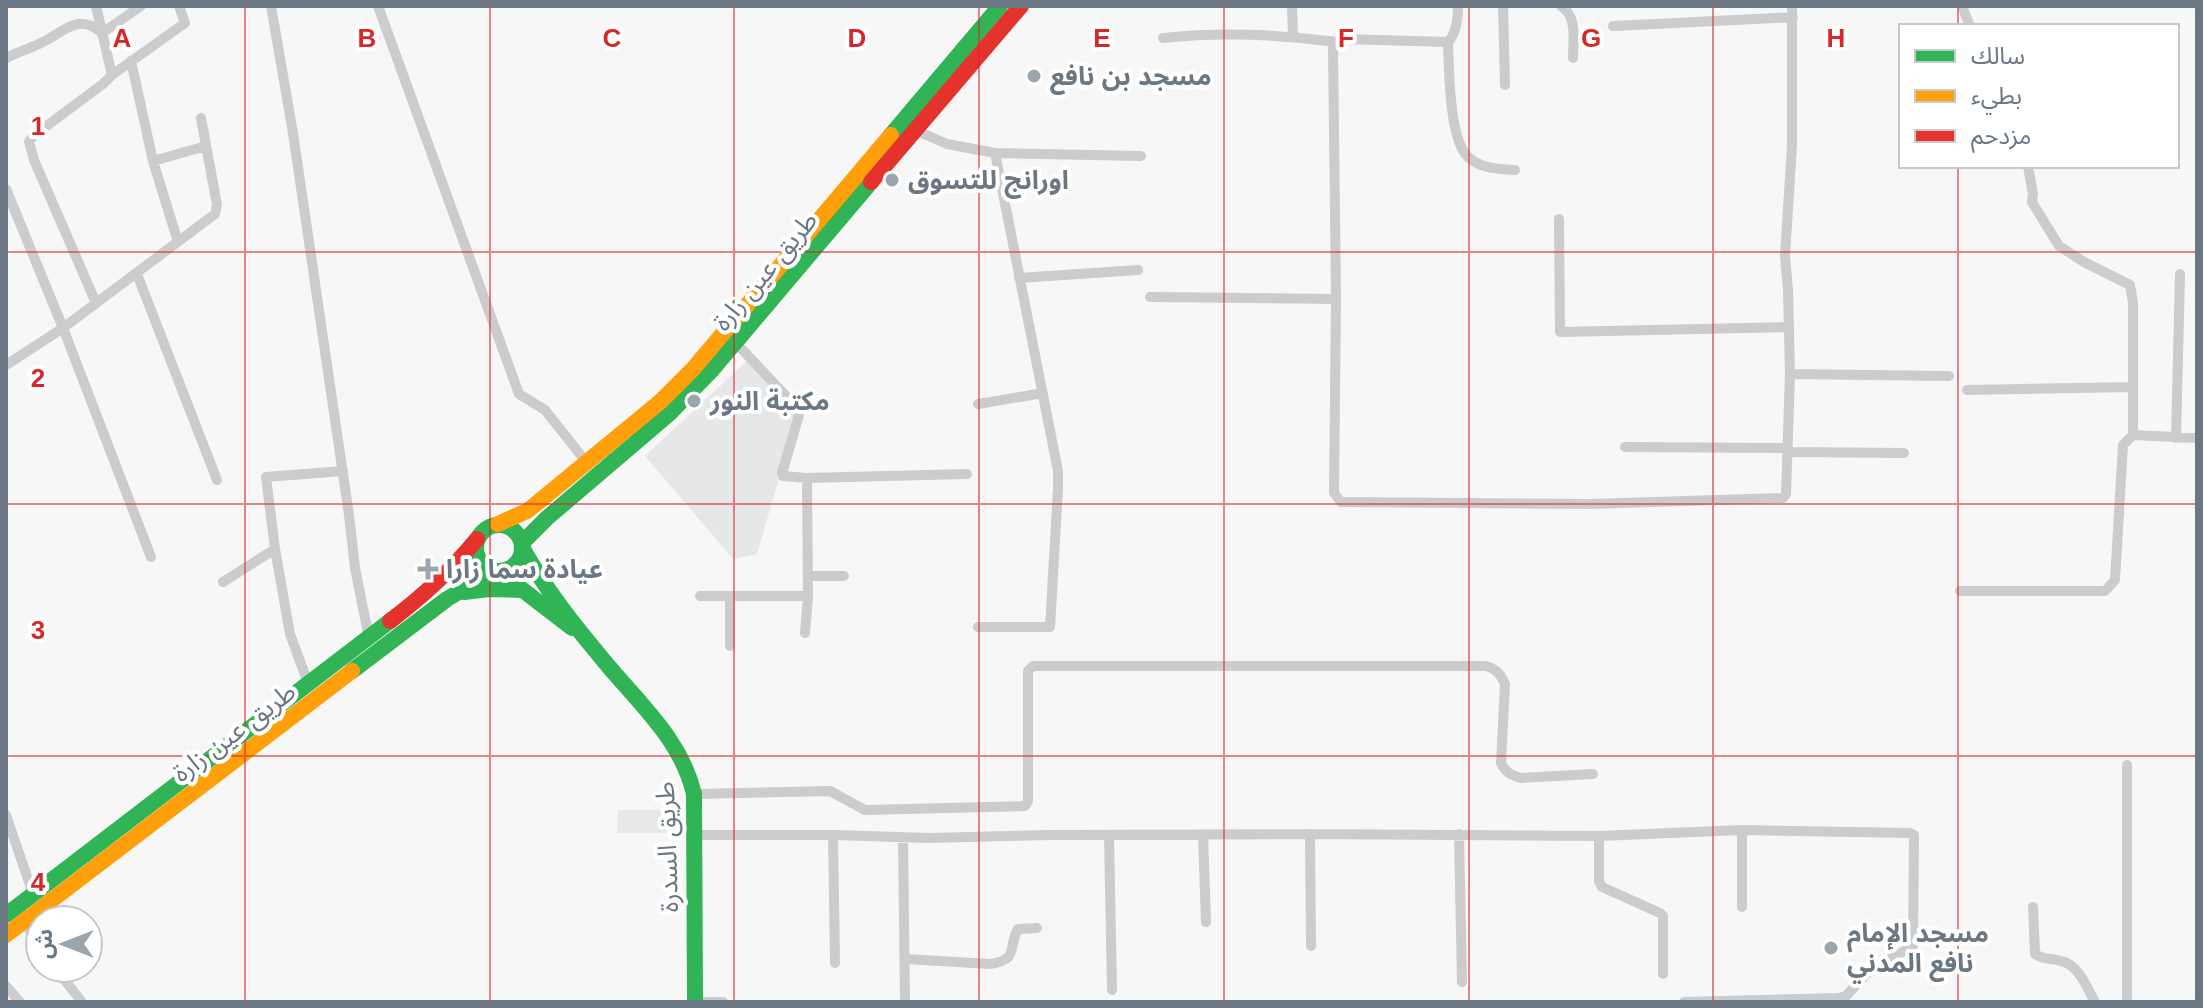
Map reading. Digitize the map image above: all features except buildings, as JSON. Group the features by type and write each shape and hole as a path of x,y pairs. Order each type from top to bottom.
{"main road":[{"name":"طريق عين زارة","path":"498,524 527,511 587,463 660,402 708,353 1000,6"},
{"name":"طريق عين زارة","path":"522,546 540,525 669,414 711,371 1021,6"},
{"path":"527,511 531,523 540,525"},
{"path":"498,524 513,529 540,580 580,633 554,617 496,571 483,565 476,553 477,539 487,527 498,524"},
{"name":"طريق عين زارة","path":"6,915 424,595 453,568 477,539"},
{"path":"496,571 513,567 520,559 522,546"},
{"path":"453,568 464,570 471,583"},
{"name":"طريق عين زارة","path":"48,904 454,594 496,571"},
{"path":"454,594 489,589 523,590"},
{"name":"طريق السدرة","path":"580,633 673,742 689,769 694,794 695,1002"},
{"name":"طريق عين زارة","path":"6,935 24,922"}],"street":[{"path":"96,6 112,75"},
{"path":"102,33 141,6"},
{"path":"96,303 29,142 112,75 185,23 179,6"},
{"path":"271,6 293,133 355,568 369,638"},
{"path":"378,6 519,394 545,410 587,463"},
{"path":"1292,6 1293,36"},
{"path":"1472,6 1458,6 1457,22 1448,42 1450,99 1461,147 1470,159 1483,166 1515,170"},
{"path":"1503,6 1505,85"},
{"path":"1561,6 1568,10 1572,18 1573,58"},
{"path":"1448,42 1343,39 1333,48 1336,299 1334,493 1341,502 1590,504 1783,498 1786,494 1790,374 1785,256 1792,145 1792,12 1613,26"},
{"path":"6,58 75,24 91,26 102,33"},
{"path":"1163,38 1231,33 1337,42"},
{"path":"131,61 153,161 178,242"},
{"path":"6,365 63,328 211,218 217,209 201,118"},
{"path":"915,130 947,144 995,153 1141,156"},
{"path":"153,161 206,146"},
{"path":"978,627 1048,628 1051,625 1058,471 995,153"},
{"path":"2028,168 2032,202 2059,246 2130,285 2133,303 2133,435"},
{"path":"6,189 151,557"},
{"path":"1559,219 1560,332 1789,327"},
{"path":"1019,278 1138,270"},
{"path":"137,274 217,480"},
{"path":"2176,438 2180,274"},
{"path":"1150,297 1336,299"},
{"path":"736,343 799,410 782,475 807,478 967,474"},
{"path":"1790,374 1949,376"},
{"path":"1967,390 2133,387"},
{"path":"978,404 1043,393"},
{"path":"1960,591 2105,591 2115,580 2123,445 2133,435 2197,438"},
{"path":"1625,447 1904,453"},
{"path":"308,683 290,634 266,477 343,471"},
{"path":"805,633 808,596 807,478"},
{"path":"223,582 275,549"},
{"path":"808,576 844,576"},
{"path":"700,596 808,596"},
{"path":"730,596 730,646"},
{"path":"694,794 830,791 865,810 1025,806 1028,801 1028,671 1033,666 1486,666 1500,673 1505,684 1501,763 1505,770 1521,778 1593,774"},
{"path":"2127,765 2127,1002"},
{"path":"6,817 33,894"},
{"path":"694,835 903,838 1310,834 1599,836 1742,830 1914,835 1913,946 1870,970 1846,996 1839,1000 1684,1002"},
{"path":"1742,830 1742,907"},
{"path":"1310,834 1311,946"},
{"path":"1459,834 1462,982"},
{"path":"833,835 835,963"},
{"path":"1109,835 1112,990"},
{"path":"1203,835 1206,922"},
{"path":"1599,836 1599,881 1602,887 1663,916 1663,974"},
{"path":"903,838 905,1002"},
{"path":"2033,907 2035,954 2040,958 2069,963 2095,1002"},
{"path":"906,959 990,964 1003,962 1013,953 1018,929 1037,928"},
{"path":"68,984 82,1002"},
{"path":"6,986 20,1002"},
{"path":"695,1002 723,1002"}],"shaded area":[{"path":"749,359 798,413 757,554 733,559 645,456"},
{"path":"618,810 666,810 666,833 617,833"}],"traffic: fast":[{"path":"891,135 1000,6"},
{"path":"522,543 669,414 711,371 871,182"},
{"path":"499,525 516,531 522,548 516,565 499,571 482,565 476,548 482,531 499,525"},
{"path":"523,549 575,625 660,726 688,775 694,794 695,1002"},
{"path":"352,671 447,599 494,571"},
{"path":"498,571 572,628"},
{"path":"464,592 523,590"},
{"path":"6,915 390,621"}],"traffic: slow":[{"path":"498,524 527,511 660,402 693,369 891,135"},
{"path":"6,935 352,671"}],"traffic: jam":[{"path":"871,182 1021,6"},
{"path":"390,621 436,583 477,539"}],"place":[{"name":"مسجد بن نافع","path":"1034,76"},
{"name":"اورانج للتسوق","path":"892,180"},
{"name":"مكتبة النور","path":"694,401"},
{"name":"عيادة سما زارا","path":"428,569"},
{"name":"مسجد الإمام نافع المدني","path":"1831,948"}]}
